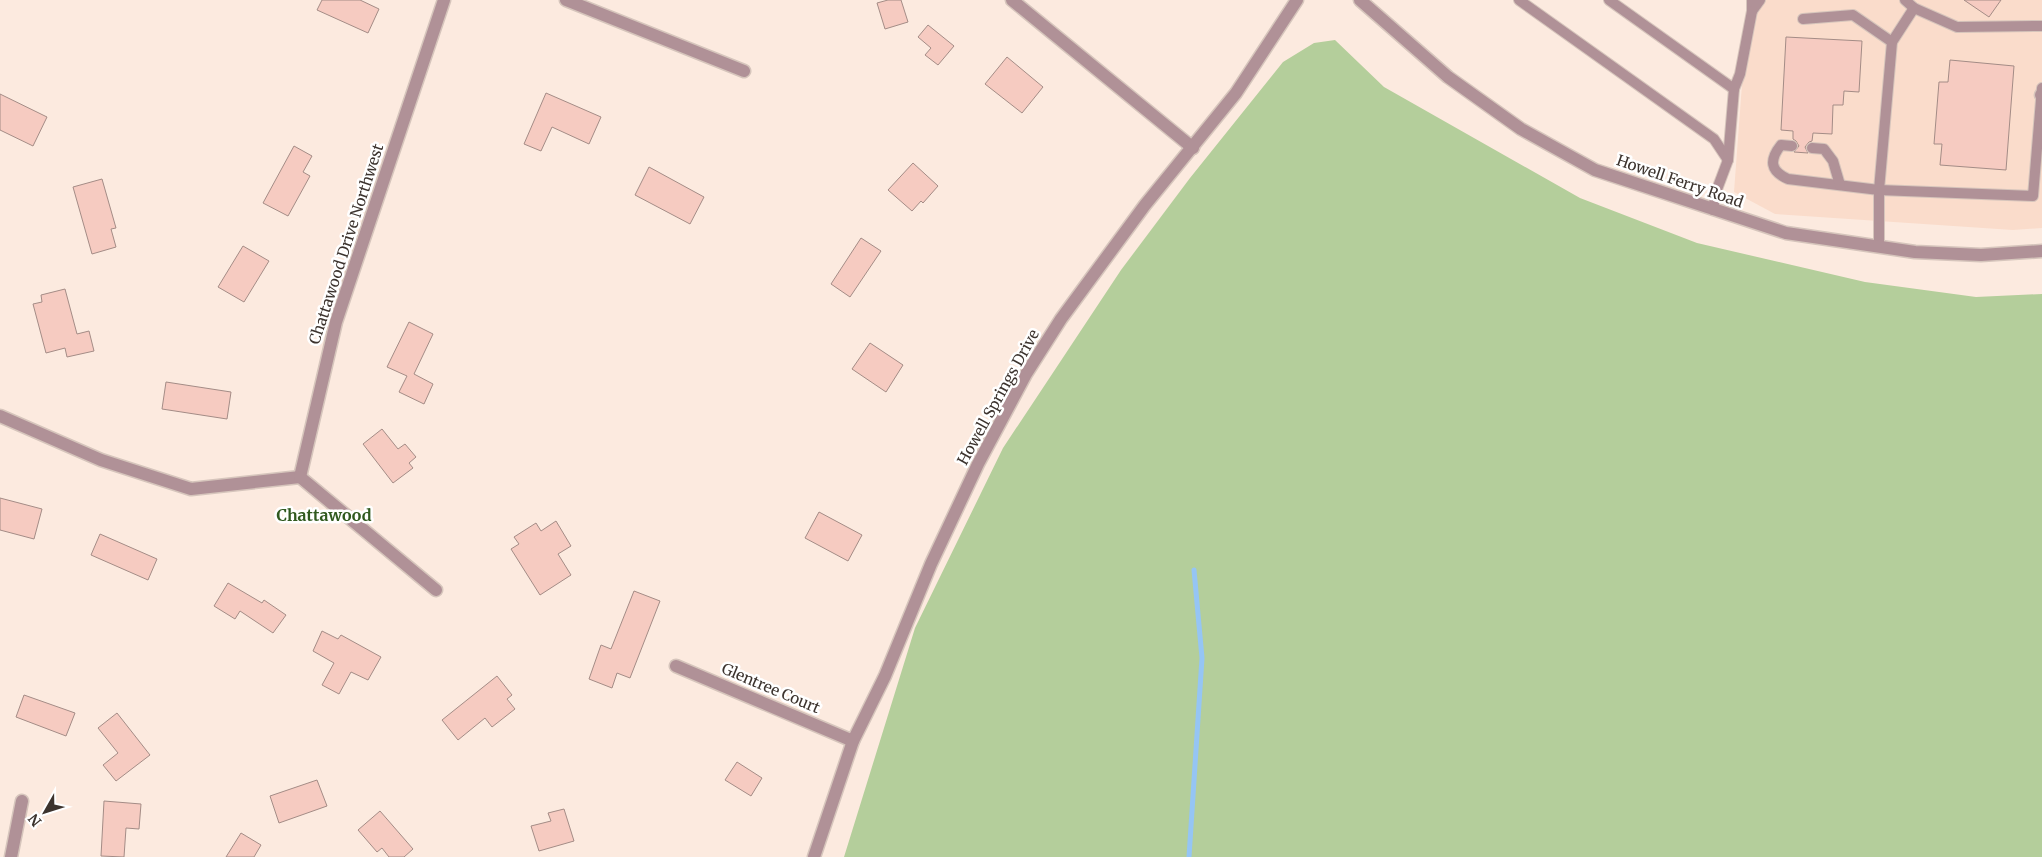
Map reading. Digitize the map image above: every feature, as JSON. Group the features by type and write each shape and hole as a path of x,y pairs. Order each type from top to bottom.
{"street":[{"name":"Chattawood Drive Northwest","path":"300,477 336,322 444,0"},
{"path":"566,0 744,71"},
{"path":"1012,0 1193,148"},
{"name":"Howell Springs Drive","path":"814,857 853,740 884,676 931,564 978,464 1026,374 1067,311 1145,205 1236,93 1297,0"},
{"name":"Howell Ferry Road","path":"1360,0 1448,77 1521,129 1595,170 1786,233 1915,252 1981,255 2042,251"},
{"path":"0,416 101,460 191,489 300,477 436,590"},
{"name":"Glentree Court","path":"676,666 853,740"},
{"path":"11,857 22,801"}],"lane":[{"path":"1519,0 1714,139 1728,160"},
{"path":"1609,0 1734,88"},
{"path":"1713,210 1716,192 1728,160 1734,88 1740,74 1752,5 1760,0"},
{"path":"1905,0 1914,8 1957,27 2042,26"},
{"path":"1878,247 1879,190 1892,42 1914,8"},
{"path":"1803,19 1853,14 1892,42"},
{"path":"1792,146 1781,145 1772,160 1774,170 1779,175 1788,178 1879,190 2034,196 2042,88"},
{"path":"1812,148 1824,148 1833,161 1840,185"}],"shaded area":[{"path":"1752,0 2042,0 2042,228 2013,230 1775,214 1734,192 1748,4"}],"green space":[{"path":"1335,40 1384,87 1580,198 1697,243 1865,282 1976,297 2042,294 2042,857 844,857 915,628 1003,448 1121,270 1190,178 1283,62 1314,43"}],"building":[{"path":"322,0 360,0 379,9 368,33 317,10"},
{"path":"888,0 901,0 908,22 885,29 877,3"},
{"path":"1964,0 2001,0 1989,17"},
{"path":"928,25 954,46 938,65 925,55 931,48 918,37"},
{"path":"1786,37 1862,41 1859,92 1844,91 1843,105 1833,105 1832,134 1813,133 1812,141 1805,147 1808,153 1794,152 1799,146 1793,139 1793,131 1781,130"},
{"path":"1007,57 1043,87 1022,113 985,84"},
{"path":"1950,60 2014,66 2006,170 1940,165 1942,144 1934,144 1939,82 1948,82"},
{"path":"546,93 601,117 589,144 552,127 541,151 524,144"},
{"path":"0,94 47,117 33,146 0,130"},
{"path":"294,146 312,156 303,172 310,176 288,216 263,203"},
{"path":"913,163 938,186 923,203 921,201 912,211 888,190"},
{"path":"649,167 704,197 690,224 635,195"},
{"path":"102,179 116,228 111,229 116,247 92,254 73,187"},
{"path":"861,238 881,251 850,297 831,284"},
{"path":"243,246 269,261 244,302 218,287"},
{"path":"65,289 77,334 89,331 94,351 67,357 65,348 46,353 33,304 42,302 41,295"},
{"path":"409,322 433,334 414,374 433,384 424,404 399,392 407,376 387,367"},
{"path":"870,343 903,365 886,392 852,369"},
{"path":"166,382 231,392 227,419 162,409"},
{"path":"382,429 398,449 405,444 416,457 409,463 413,468 393,483 363,444"},
{"path":"0,498 42,509 34,539 0,530"},
{"path":"819,512 862,535 848,561 805,538"},
{"path":"556,521 571,546 558,554 571,575 540,595 511,549 519,544 514,537 536,523 541,531"},
{"path":"100,534 157,559 148,580 91,555"},
{"path":"228,583 262,603 264,600 286,615 273,633 240,611 235,619 214,606"},
{"path":"634,591 660,601 630,678 617,673 612,688 589,679 601,645 611,649"},
{"path":"322,631 338,639 341,635 381,657 368,680 351,672 339,694 322,685 334,663 313,651"},
{"path":"497,676 512,695 507,699 515,709 492,727 485,718 458,740 442,720"},
{"path":"24,695 75,713 66,736 16,717"},
{"path":"117,713 150,755 116,781 103,765 118,753 98,728"},
{"path":"737,762 762,778 751,796 725,780"},
{"path":"317,780 327,806 279,823 270,796"},
{"path":"104,801 141,804 139,829 126,828 124,857 101,856"},
{"path":"564,809 574,841 539,851 531,826 551,821 548,813"},
{"path":"380,811 413,849 404,857 389,857 382,848 377,852 358,830"},
{"path":"241,833 261,845 254,857 226,857"}],"waterway":[{"path":"1189,857 1202,658 1194,570"}],"district":[{"name":"Chattawood","path":"324,515"}]}
